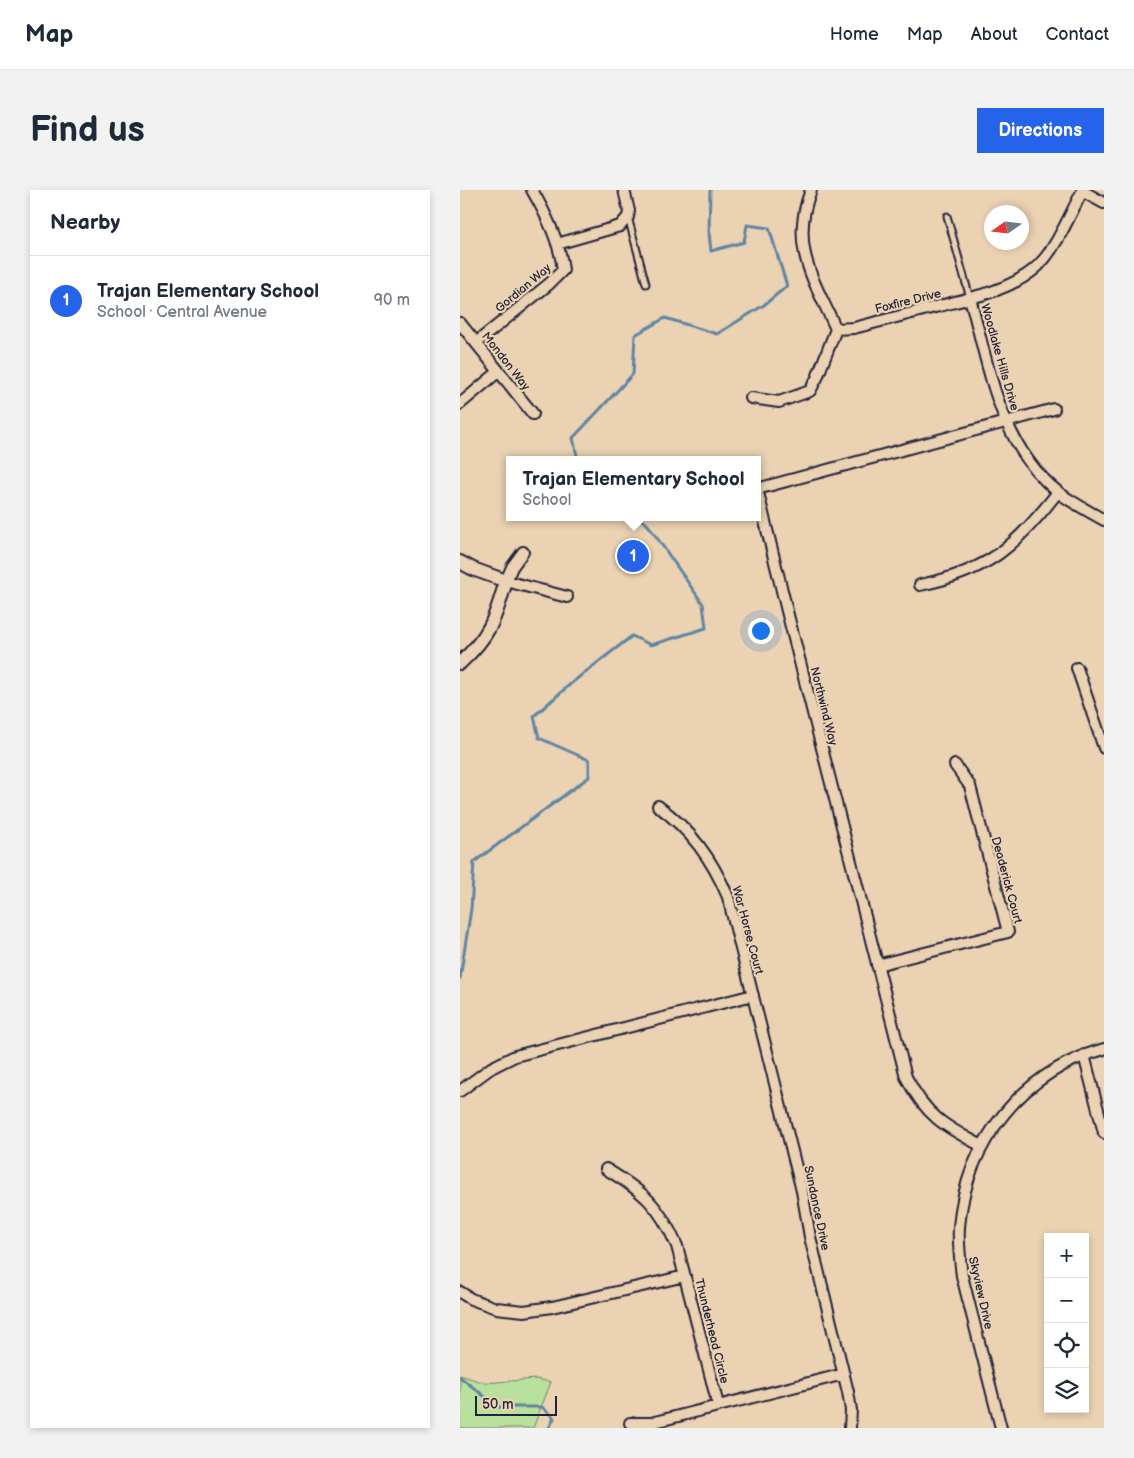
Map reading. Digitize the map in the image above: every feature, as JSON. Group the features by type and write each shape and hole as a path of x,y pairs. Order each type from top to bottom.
{"street":[{"name":"Gordian Way","path":"477,342 564,270 557,244 543,209 532,190"},
{"path":"557,244 620,226 628,217 624,190"},
{"path":"751,398 779,402 810,391 836,329 814,285 804,253 802,232 804,215 811,190"},
{"path":"1082,191 1104,204"},
{"name":"Foxfire Drive","path":"836,329 854,328 970,298 1008,285 1023,277 1038,266 1049,252 1082,191"},
{"name":"Woodlake Hills Drive","path":"970,298 1006,423 1029,461 1058,492 1104,520"},
{"name":"Mondon Way","path":"460,323 533,414"},
{"path":"460,404 498,372"},
{"name":"Woodlake Hills Drive","path":"1006,423 1054,408"},
{"name":"Northwind Way","path":"761,488 1006,423"},
{"path":"920,584 942,580 963,573 999,554 1027,530 1058,492"},
{"name":"Northwind Way","path":"761,505 902,1064 914,1093 924,1107 936,1119 952,1130 982,1146"},
{"path":"460,663 480,644 490,629 506,581 512,567 522,552"},
{"path":"460,562 473,569 506,581 566,597"},
{"path":"1077,668 1104,748"},
{"name":"Deaderick Court","path":"877,965 1008,932 970,786 956,765"},
{"name":"War Horse Court","path":"658,806 696,839 720,877 728,897 753,995"},
{"path":"460,1092 491,1068 515,1056 753,995"},
{"name":"Sundance Drive","path":"753,995 802,1191 810,1237 844,1374 851,1410 850,1428"},
{"name":"Skyview Drive","path":"1001,1428 962,1276 959,1253 959,1229 966,1185 982,1146 1004,1113 1020,1095 1055,1070 1084,1055 1104,1049"},
{"path":"1084,1055 1104,1133"},
{"path":"606,1169 643,1194 656,1207 667,1222 677,1246 685,1276"},
{"name":"Thunderhead Circle","path":"460,1292 470,1299 496,1308 524,1311 552,1307 685,1276 718,1405"},
{"path":"630,1422 651,1423 844,1374"}],"lane":[{"path":"947,216 970,298"},
{"path":"628,217 646,284"}],"green space":[{"path":"460,1375 485,1383 536,1379 551,1382 533,1428 460,1428"}],"waterway":[{"path":"577,456 573,438 633,374 635,335 665,318 717,334 764,305 787,286 769,228 747,225 744,242 711,251 709,233 710,190"},
{"path":"460,978 471,909 474,862 589,777 589,760 539,738 534,716 574,681 632,636 651,645 706,628 703,604 648,525 643,521"},
{"path":"460,1377 498,1407 542,1407 554,1418 549,1428"}],"place":[{"name":"Trajan Elementary School","path":"633,556"}]}
